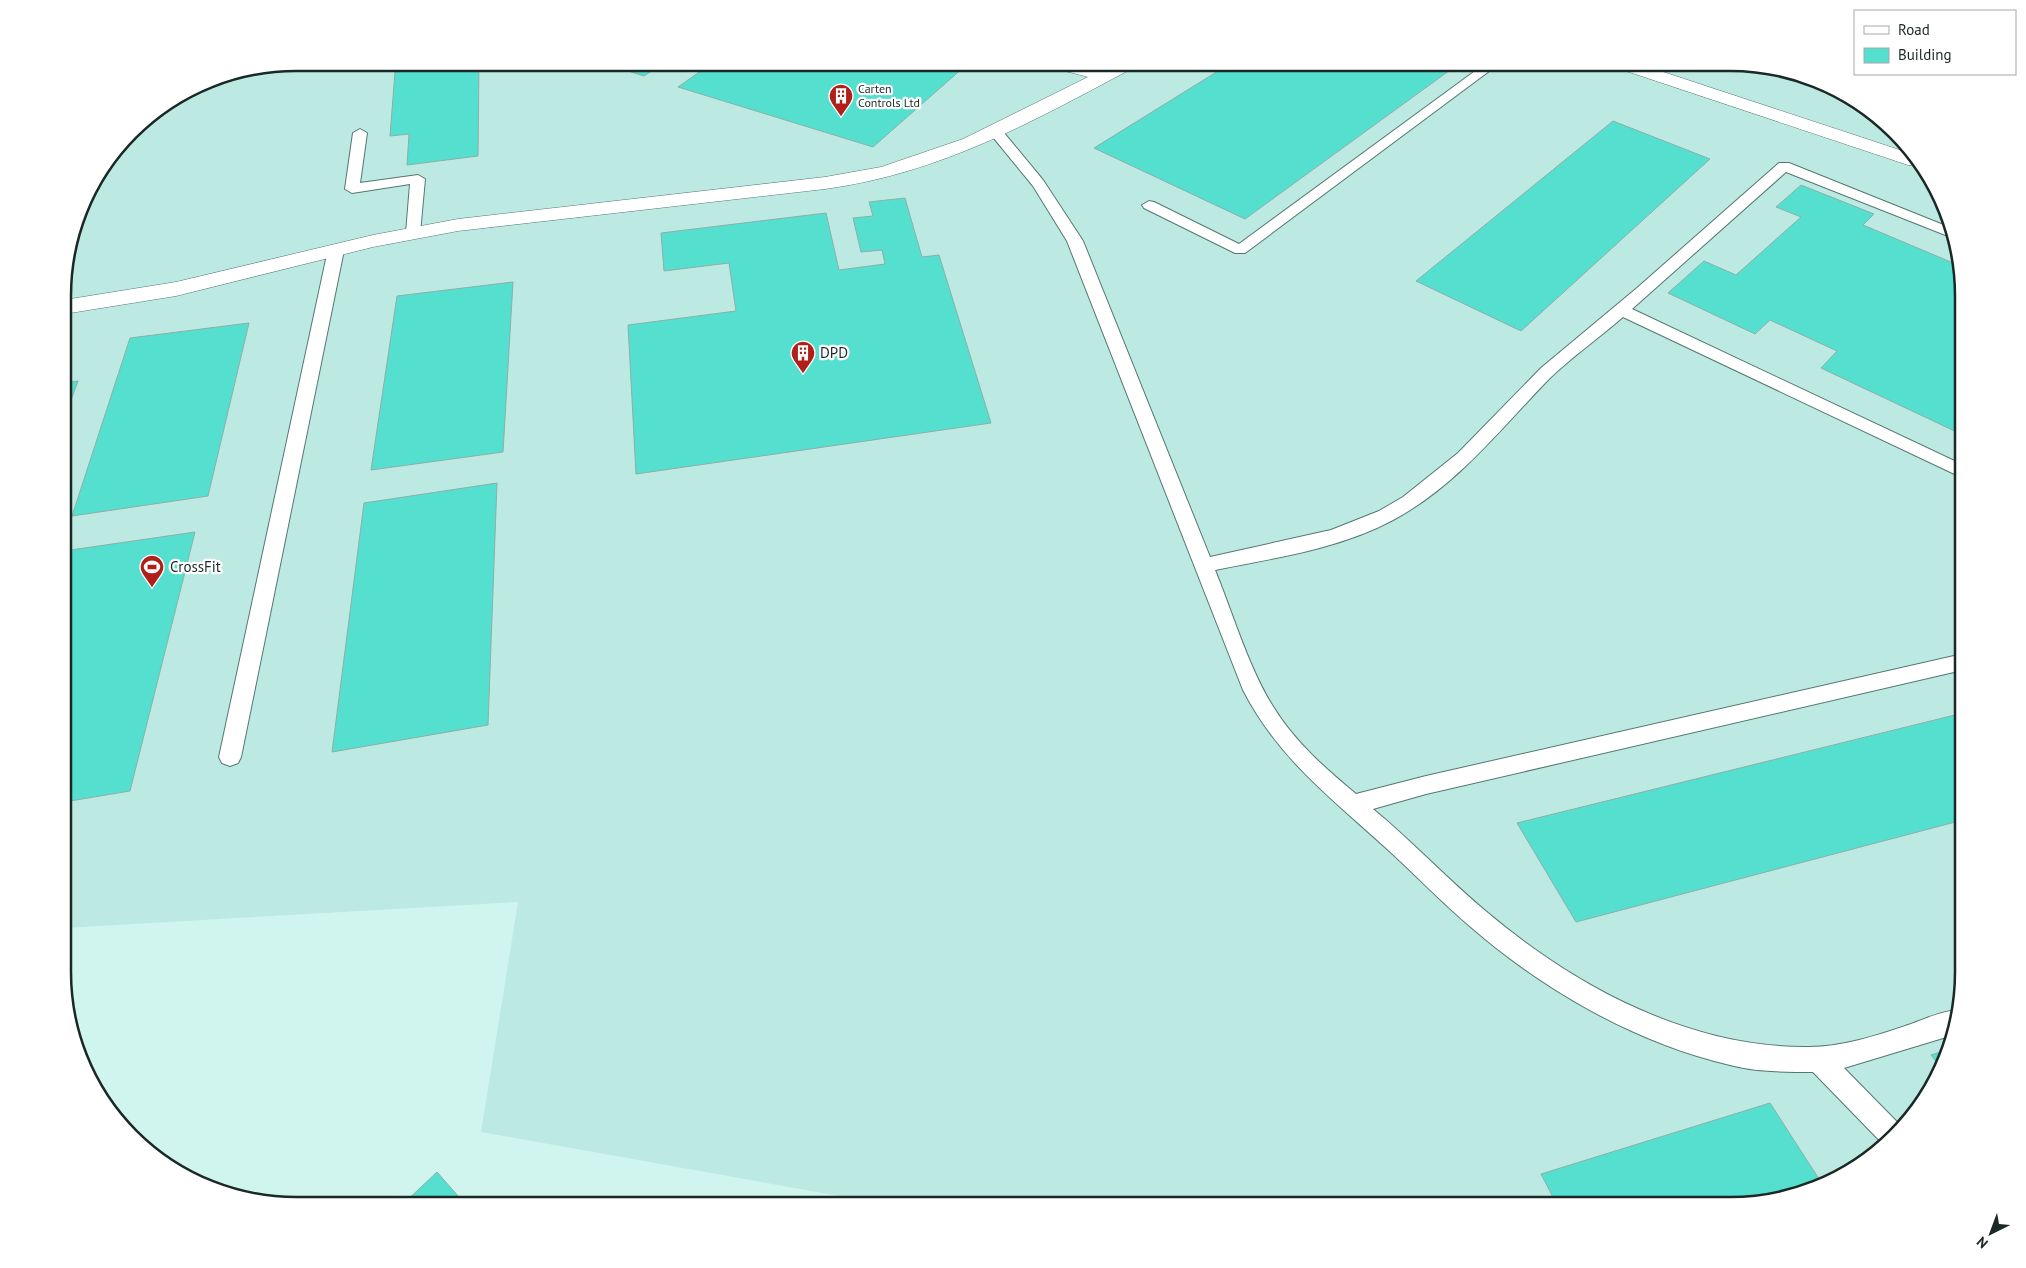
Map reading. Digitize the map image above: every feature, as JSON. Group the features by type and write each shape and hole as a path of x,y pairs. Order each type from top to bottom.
{"street":[{"path":"1087,71 1104,76"},
{"path":"71,306 176,289 413,232 500,219 856,178 914,165 995,131 1113,71"},
{"path":"1647,71 1908,159"}],"lane":[{"path":"1149,205 1240,250 1482,71"},
{"path":"995,131 1023,162 1046,192 1075,241 1264,712 1300,759 1396,842 1492,931 1585,994 1619,1012 1674,1036 1727,1052 1781,1060 1818,1060 1850,1054 1948,1024"},
{"path":"360,133 352,189 418,179 413,232"},
{"path":"1204,565 1288,548 1337,534 1379,519 1410,502 1462,459 1549,371 1622,310 1784,166 1945,231"},
{"path":"230,757 336,250"},
{"path":"1622,310 1955,468"},
{"path":"1352,805 1435,783 1954,664"},
{"path":"1818,1060 1888,1131"}],"shaded area":[{"path":"296,71 1730,71 1759,73 1802,83 1829,94 1855,109 1878,127 1899,148 1917,171 1932,197 1947,238 1953,267 1955,296 1955,972 1953,1001 1947,1030 1938,1058 1917,1097 1899,1120 1878,1141 1855,1159 1829,1174 1788,1189 1759,1195 1730,1197 845,1197 481,1132 518,902 71,928 71,296 73,267 79,238 88,210 109,171 127,148 148,127 171,109 197,94 238,79 267,73"}],"building":[{"path":"479,71 478,156 407,165 409,134 390,136 395,72"},
{"path":"628,71 652,71 644,76"},
{"name":"Carten Controls Ltd","path":"701,71 959,71 873,147 678,87"},
{"path":"1218,71 1449,71 1245,219 1094,148"},
{"path":"1613,121 1710,159 1521,331 1416,281"},
{"path":"1801,185 1874,214 1863,225 1952,263 1955,296 1955,431 1821,368 1837,351 1770,320 1755,334 1668,293 1704,261 1736,275 1801,217 1776,207"},
{"name":"DPD","path":"905,198 922,257 939,255 991,423 636,474 628,325 736,311 729,263 664,271 661,233 826,213 839,270 885,264 882,250 861,252 853,218 873,216 869,202"},
{"path":"513,282 503,452 371,470 397,296"},
{"path":"249,323 208,496 72,516 130,338"},
{"path":"78,381 71,400 71,382"},
{"path":"497,483 488,725 332,752 364,503"},
{"path":"195,532 130,791 71,801 71,550"},
{"path":"1955,715 1955,822 1576,922 1517,823"},
{"path":"1940,1052 1936,1062 1931,1055"},
{"path":"1770,1103 1819,1179 1774,1192 1730,1197 1553,1197 1541,1174"},
{"path":"437,1172 459,1197 410,1197"}],"place":[{"name":"Carten Controls Ltd","path":"841,117"},
{"name":"DPD","path":"803,374"},
{"name":"CrossFit","path":"152,588"}]}
